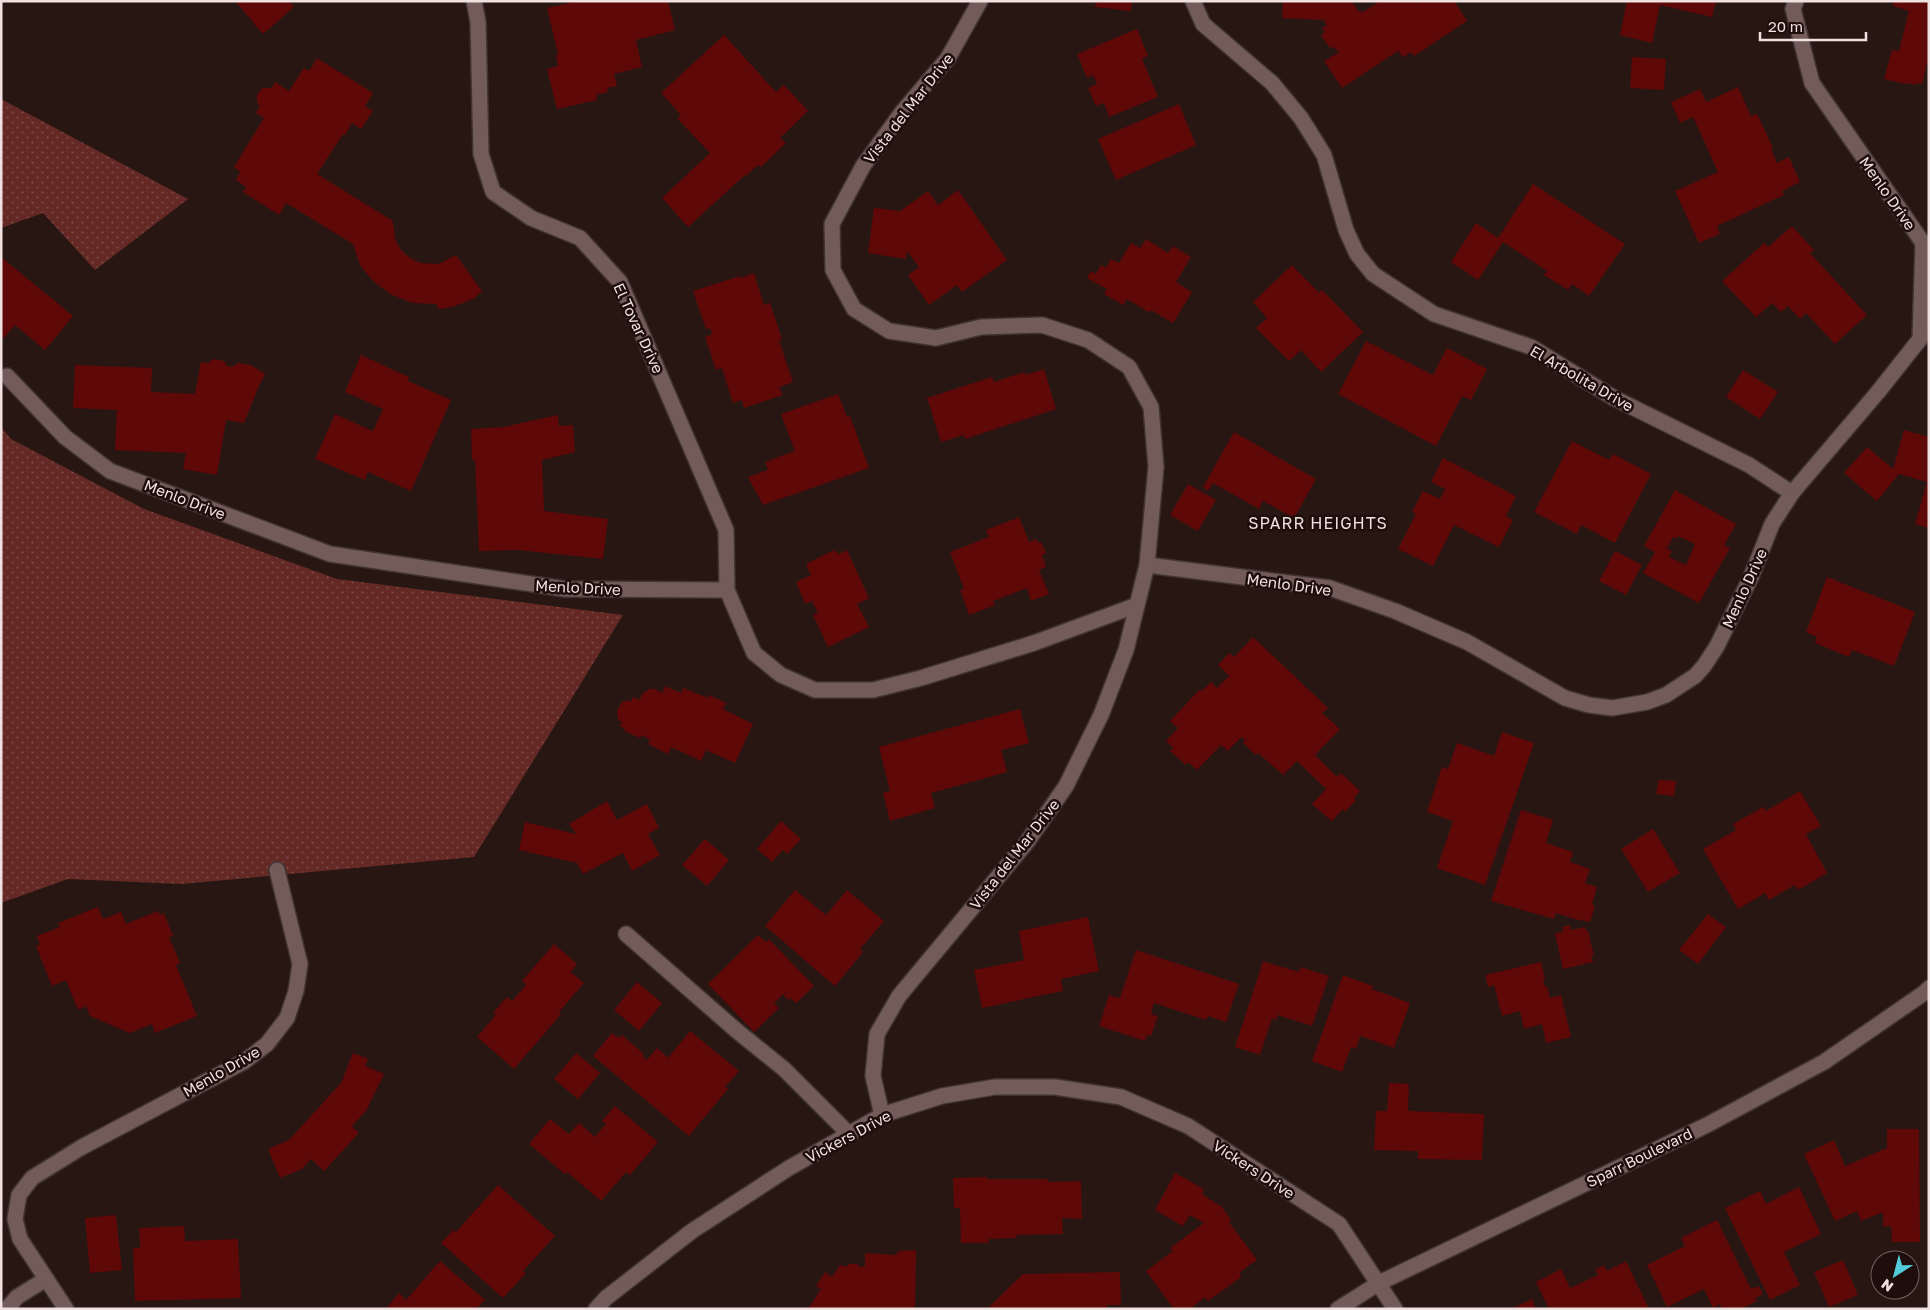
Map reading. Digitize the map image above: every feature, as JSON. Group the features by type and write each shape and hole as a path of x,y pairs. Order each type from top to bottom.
{"street":[{"name":"El Tovar Drive","path":"474,1 478,22 481,154 493,192 531,218 580,238 620,282 726,530 727,590"},
{"name":"Vista del Mar Drive","path":"882,1115 873,1076 877,1034 899,996 1027,842 1066,786 1101,715 1126,650 1147,565 1156,467 1151,407 1129,367 1088,340 1042,325 981,327 936,338 889,331 854,309 833,270 832,224 863,166 903,110 948,58 980,1"},
{"name":"El Arbolita Drive","path":"1193,1 1203,24 1272,83 1301,118 1324,155 1346,230 1357,254 1373,274 1434,314 1531,347 1614,398 1750,465 1792,493"},
{"name":"Menlo Drive","path":"1147,565 1330,588 1395,611 1467,642 1565,698 1590,705 1612,708 1647,702 1666,695 1695,676 1717,646 1751,577 1772,524 1792,493 1924,341 1923,243 1812,83 1793,9 1796,1"},
{"name":"Menlo Drive","path":"7,376 65,437 110,471 330,554 565,589 727,590"},
{"path":"727,590 754,653 781,675 815,690 873,690 921,678 1034,643 1138,605"},
{"name":"Menlo Drive","path":"46,1279 20,1239 15,1219 19,1195 32,1178 82,1147 245,1061 268,1044 286,1018 296,991 300,964 277,870"},
{"path":"626,934 737,1032 784,1069 849,1134"},
{"name":"Sparr Boulevard","path":"1338,1309 1379,1283 1707,1125 1824,1062 1927,993"},
{"name":"Vickers Drive","path":"596,1309 606,1298 692,1231 789,1168 882,1115 942,1096 995,1087 1055,1087 1121,1097 1188,1126 1339,1224 1395,1309"},
{"path":"7,1309 17,1297 46,1279 66,1309"}],"shaded area":[{"path":"1,99 188,199 95,270 43,213 1,228"},
{"path":"1,427 11,439 144,509 337,579 623,615 474,857 182,884 68,879 1,903"}],"building":[{"path":"235,1 289,1 294,7 263,34"},
{"path":"578,1 668,1 675,30 636,40 642,67 614,74 617,86 607,88 608,92 596,95 597,100 557,109 547,69 558,66 556,55 558,55 547,8"},
{"path":"1096,1 1132,1 1131,11 1095,7"},
{"path":"1283,1 1352,1 1358,11 1363,12 1380,1 1414,1 1416,4 1420,1 1454,1 1467,21 1414,56 1411,52 1403,57 1398,51 1342,88 1324,61 1339,52 1335,48 1329,47 1321,35 1325,32 1322,28 1327,26 1324,20 1282,18"},
{"path":"1627,1 1716,1 1712,17 1660,5 1652,43 1620,35"},
{"path":"1894,1 1929,1 1929,63 1927,63 1922,84 1906,84 1884,79 1892,50 1899,51 1909,11 1893,6"},
{"path":"1137,29 1148,56 1142,59 1158,97 1109,117 1104,103 1096,106 1088,88 1097,84 1093,75 1087,78 1077,54"},
{"path":"724,35 776,92 784,85 808,111 780,138 786,143 761,167 758,165 745,175 688,227 662,198 710,153 677,118 681,115 661,93"},
{"path":"1632,57 1666,59 1664,90 1630,88"},
{"path":"317,58 373,93 365,106 373,111 361,129 352,123 317,174 393,221 395,239 401,250 410,258 421,263 439,264 456,255 482,291 475,298 453,307 439,309 436,304 413,303 392,295 374,282 360,265 353,244 286,203 279,215 243,192 246,187 236,180 240,172 234,167 264,118 256,113 260,106 257,102 257,94 263,88 272,88 275,82 289,91 304,68 309,71"},
{"path":"1738,87 1751,116 1757,114 1773,148 1771,149 1777,163 1789,157 1800,182 1782,191 1784,195 1717,226 1720,234 1699,243 1675,191 1718,172 1693,117 1680,123 1671,102 1700,89 1706,102"},
{"path":"1179,104 1196,145 1116,180 1098,139"},
{"path":"1533,184 1625,244 1589,296 1572,284 1568,290 1544,275 1547,271 1503,242 1478,280 1451,262 1476,223 1498,238"},
{"path":"958,190 1007,260 962,292 957,285 929,305 908,275 919,267 907,251 906,259 868,253 874,208 900,211 928,191 938,205"},
{"path":"1792,226 1814,250 1810,253 1867,315 1835,344 1806,313 1800,319 1788,306 1781,312 1772,303 1756,317 1722,281 1764,243 1768,247"},
{"path":"1146,239 1168,253 1173,246 1191,257 1176,282 1192,292 1173,323 1151,310 1150,313 1127,299 1123,305 1104,294 1107,289 1087,278 1091,271 1096,274 1101,265 1106,268 1111,259 1119,263 1131,243 1140,248"},
{"path":"1,257 73,316 45,350 15,325 1,341"},
{"path":"1292,265 1319,293 1322,290 1363,332 1321,372 1301,350 1289,361 1256,328 1267,318 1253,302"},
{"path":"754,273 764,305 770,303 782,339 779,340 793,382 779,387 783,395 744,408 742,400 733,403 722,368 716,370 705,337 712,334 710,328 706,329 693,291"},
{"path":"1366,341 1433,375 1447,348 1487,369 1471,400 1462,396 1436,446 1338,394"},
{"path":"361,355 409,377 408,381 451,400 411,491 368,472 365,480 315,459 335,414 373,431 383,409 345,392"},
{"path":"213,359 224,361 227,366 232,367 238,363 251,365 265,374 244,423 226,420 217,475 183,469 186,453 115,450 117,410 73,408 75,365 152,368 151,392 195,394 201,362 208,363"},
{"path":"1044,369 1056,409 965,439 964,435 941,442 927,398 992,377 994,382 1025,372 1025,375"},
{"path":"1743,370 1778,392 1760,419 1726,397"},
{"path":"838,394 847,417 850,416 869,468 763,505 748,477 768,470 765,462 795,451 781,414"},
{"path":"558,415 559,426 573,425 575,452 542,460 544,511 608,519 603,559 518,550 479,551 475,460 472,460 471,429 504,427"},
{"path":"1904,430 1929,437 1929,528 1915,524 1927,482 1899,474 1877,501 1844,473 1867,447 1893,469"},
{"path":"1234,432 1316,479 1294,518 1263,501 1259,509 1213,483 1208,491 1203,487"},
{"path":"1572,441 1609,460 1613,454 1651,474 1615,543 1581,525 1577,534 1534,512"},
{"path":"1443,458 1516,496 1506,516 1513,520 1499,547 1454,525 1433,566 1398,549 1416,514 1412,512 1423,491 1440,499 1445,489 1431,482"},
{"path":"1188,484 1216,500 1198,531 1170,515"},
{"path":"1675,490 1736,524 1724,545 1730,548 1699,603 1643,573 1655,552 1644,546","holes":["1678,536 1695,544 1686,565 1669,557 1672,551 1667,549 1673,537 1676,539"]},
{"path":"1019,517 1029,542 1037,539 1038,543 1041,542 1046,553 1042,555 1046,567 1039,570 1049,594 1031,601 1027,588 993,601 995,605 969,615 960,590 964,589 950,552 989,537 986,530"},
{"path":"834,550 839,554 847,550 869,598 857,604 869,627 828,647 813,615 818,613 812,601 805,604 796,582 811,575 806,565 808,563"},
{"path":"1615,551 1642,565 1626,595 1599,581"},
{"path":"1827,577 1915,612 1894,666 1852,650 1849,657 1815,643 1817,637 1806,632"},
{"path":"1253,637 1328,708 1322,713 1340,729 1315,755 1337,777 1341,773 1360,791 1354,798 1356,800 1345,812 1343,809 1332,821 1312,804 1326,789 1297,761 1283,775 1258,753 1256,755 1243,743 1245,740 1241,737 1228,751 1221,745 1197,770 1188,762 1186,765 1170,751 1173,748 1166,741 1178,728 1170,721 1200,689 1202,691 1211,682 1217,688 1229,676 1218,665 1229,653 1234,657"},
{"path":"665,686 681,693 683,688 708,698 709,695 726,703 723,709 753,724 735,763 706,750 701,761 671,747 668,754 648,744 650,740 642,735 640,738 624,731 625,729 620,726 622,722 618,720 617,711 622,702 628,700 631,702 633,697 640,700 642,694 649,689 655,689 662,693"},
{"path":"1020,709 1029,743 1001,750 1007,772 931,793 935,808 890,821 883,793 890,791 879,747"},
{"path":"1502,732 1534,743 1485,885 1437,868 1453,821 1427,812 1442,767 1448,769 1457,743 1494,756"},
{"path":"1659,780 1676,781 1674,796 1656,794"},
{"path":"1800,791 1821,826 1806,834 1827,873 1798,890 1795,885 1769,900 1765,893 1738,909 1703,849 1736,830 1733,824 1763,807 1766,811"},
{"path":"607,801 617,820 647,804 659,828 648,834 660,855 632,871 623,853 583,874 577,863 519,850 525,822 576,834 569,824"},
{"path":"1521,810 1553,820 1546,843 1573,852 1570,862 1590,869 1585,883 1597,887 1592,904 1595,906 1590,922 1556,913 1554,919 1491,901"},
{"path":"781,821 801,839 787,854 783,850 772,862 757,849"},
{"path":"1653,829 1680,873 1648,892 1621,849"},
{"path":"705,839 729,860 707,886 682,865"},
{"path":"795,890 826,915 847,890 884,921 860,949 863,952 835,986 765,926"},
{"path":"98,907 103,919 121,912 126,924 158,911 160,915 164,913 173,936 169,937 180,963 176,965 197,1016 155,1033 152,1024 130,1033 90,1016 86,1006 78,1010 66,980 52,986 36,946 40,945 37,936 60,927 58,923"},
{"path":"1708,914 1726,927 1698,964 1679,950"},
{"path":"1088,917 1099,971 1061,979 1063,991 982,1008 974,970 1024,960 1019,931"},
{"path":"1570,925 1571,930 1585,927 1586,931 1588,931 1594,956 1591,956 1593,962 1563,969 1555,933 1563,932 1562,927"},
{"path":"758,935 766,942 769,939 814,986 796,1003 790,998 788,1000 783,994 774,1003 779,1008 754,1032 708,984"},
{"path":"554,944 577,964 571,972 584,983 559,1012 561,1014 514,1069 477,1037 496,1015 493,1013 507,997 512,1001 526,985 522,981"},
{"path":"1136,950 1239,984 1226,1022 1208,1016 1206,1020 1154,1003 1151,1014 1158,1016 1151,1036 1147,1035 1145,1041 1099,1026 1109,995 1120,998"},
{"path":"1263,961 1299,972 1300,967 1329,976 1312,1026 1278,1015 1276,1020 1272,1018 1260,1055 1235,1047"},
{"path":"1541,962 1545,979 1543,980 1545,987 1547,986 1550,998 1561,995 1571,1037 1546,1043 1542,1024 1524,1029 1520,1011 1502,1016 1494,985 1488,987 1485,975"},
{"path":"1343,975 1373,986 1372,989 1410,1003 1394,1048 1360,1036 1356,1049 1351,1047 1342,1072 1312,1061"},
{"path":"637,982 662,1003 639,1031 614,1010"},
{"path":"690,1031 739,1071 725,1087 728,1089 689,1136 593,1056 612,1033 619,1038 622,1035 644,1054 642,1056 647,1060 657,1048 668,1058"},
{"path":"353,1053 368,1059 365,1066 384,1074 366,1111 352,1126 359,1133 324,1171 311,1159 302,1169 280,1178 268,1149 289,1140 341,1083"},
{"path":"576,1053 600,1073 578,1099 554,1079"},
{"path":"1389,1083 1409,1084 1408,1111 1484,1114 1482,1160 1418,1159 1418,1151 1374,1150 1376,1111 1387,1111"},
{"path":"615,1106 658,1142 630,1175 626,1172 601,1201 567,1172 565,1174 529,1144 550,1119 569,1134 579,1123 595,1137 606,1124 602,1121"},
{"path":"1887,1129 1919,1129 1920,1242 1892,1242 1891,1226 1883,1227 1883,1212 1861,1221 1857,1211 1835,1221 1804,1154 1834,1140 1845,1166 1887,1148"},
{"path":"1175,1173 1204,1189 1202,1194 1222,1207 1231,1220 1229,1222 1257,1260 1240,1272 1241,1277 1208,1301 1205,1297 1190,1309 1174,1309 1146,1271 1173,1251 1170,1248 1204,1223 1190,1215 1183,1226 1155,1210"},
{"path":"987,1177 987,1179 1047,1179 1049,1182 1081,1181 1082,1219 1062,1218 1063,1234 1016,1235 1017,1238 988,1239 989,1243 961,1243 960,1208 954,1208 953,1178"},
{"path":"498,1185 555,1236 523,1271 526,1273 503,1298 441,1243 453,1230 456,1232"},
{"path":"1799,1187 1821,1234 1784,1252 1800,1285 1770,1300 1725,1208 1760,1191 1766,1204"},
{"path":"116,1215 122,1270 90,1273 85,1218"},
{"path":"1717,1220 1751,1289 1759,1286 1763,1294 1755,1298 1757,1301 1741,1309 1722,1309 1720,1304 1713,1308 1704,1289 1667,1307 1647,1265 1685,1246 1681,1238"},
{"path":"184,1226 185,1241 238,1239 241,1298 135,1301 133,1248 140,1248 139,1228"},
{"path":"916,1250 915,1309 808,1309 821,1289 816,1286 825,1272 832,1277 840,1265 847,1267 848,1264 858,1264 858,1267 865,1266 865,1253 896,1255 898,1251"},
{"path":"1843,1260 1858,1295 1829,1307 1814,1272"},
{"path":"440,1261 485,1300 476,1309 386,1309 399,1293 406,1300"},
{"path":"1626,1261 1649,1309 1549,1309 1536,1282 1561,1269 1570,1288 1598,1275 1595,1270 1604,1265 1607,1271"},
{"path":"1120,1272 1121,1305 1106,1305 1109,1309 987,1309 1023,1274"},
{"path":"1532,1299 1536,1309 1511,1309"}],"district":[{"name":"SPARR HEIGHTS","path":"1318,523"}]}
